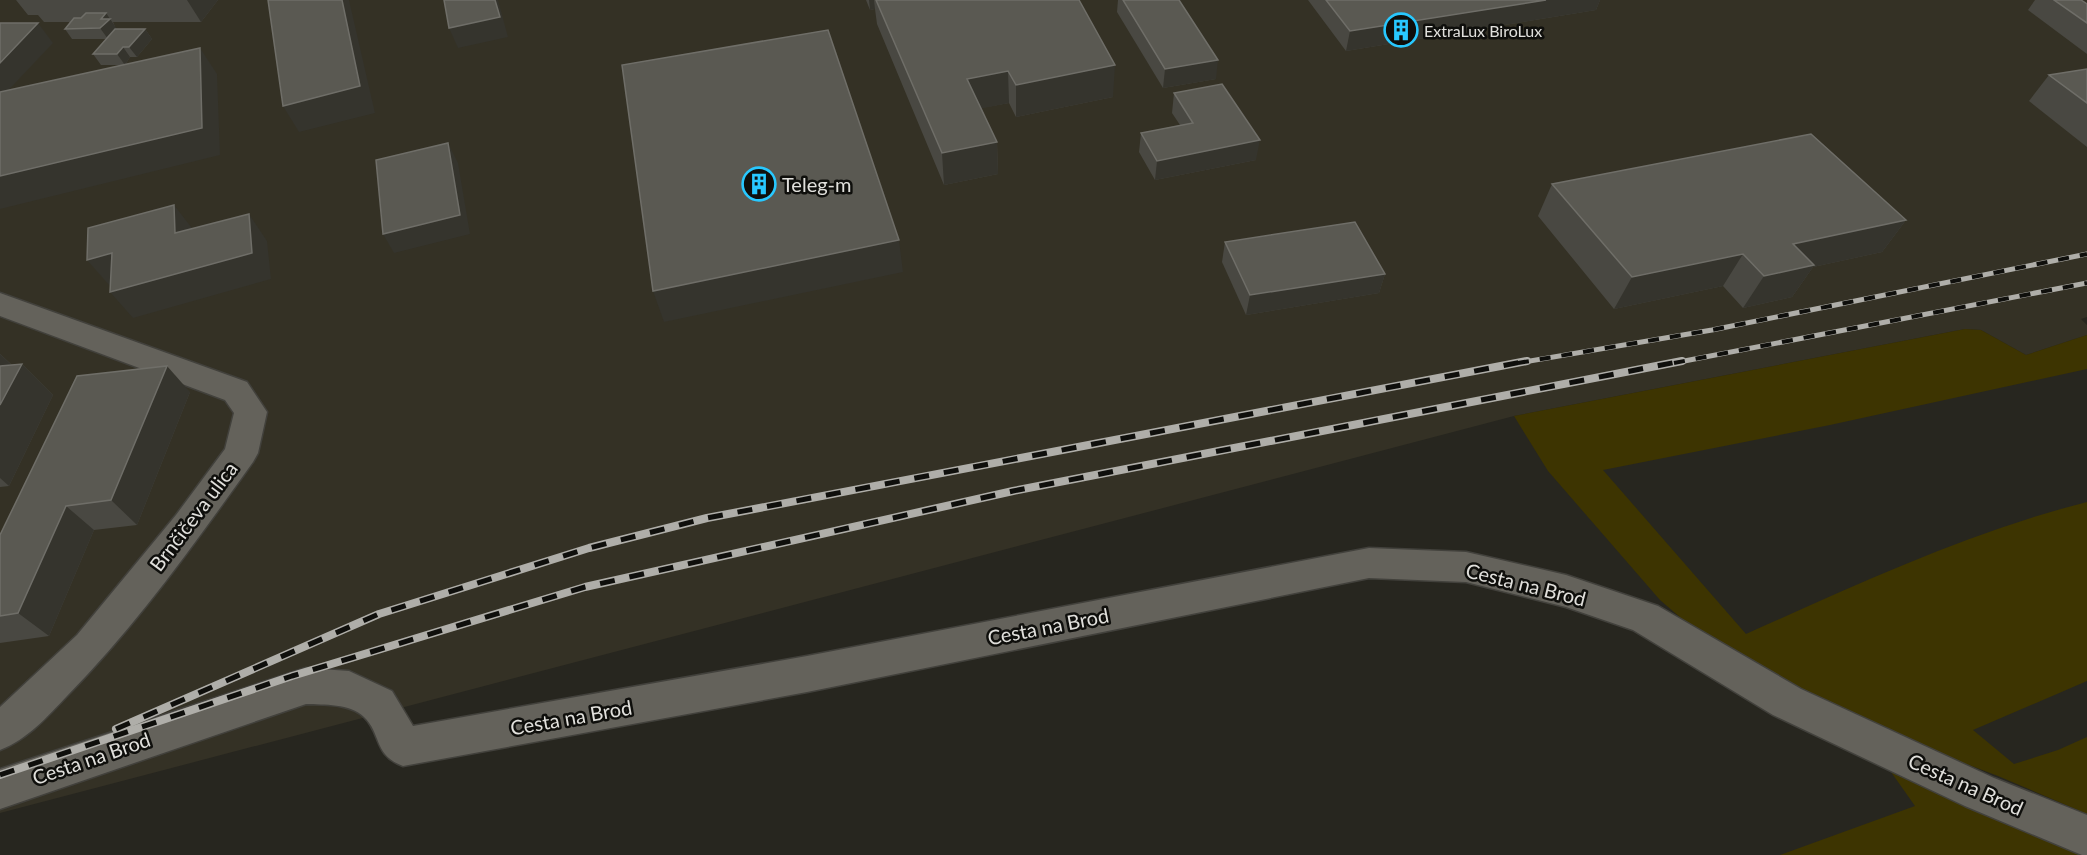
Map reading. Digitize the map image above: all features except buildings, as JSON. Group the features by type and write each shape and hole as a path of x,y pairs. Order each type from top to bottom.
{"street":[{"name":"Brnčičeva ulica","path":"0,304 236,391 251,412 241,453 188,525 90,647 24,713 0,731"},
{"name":"Cesta na Brod","path":"0,789 306,686 349,689 378,704 404,747 807,674 1369,563 1466,567 1566,591 1645,618 1787,702 1980,792 2087,836"}],"shaded area":[{"path":"0,0 2087,0 2087,317 2081,319 2087,325 2087,335 2026,355 1981,330 1965,329 1514,416 0,813"},
{"path":"1965,329 1981,330 2026,355 2087,335 2087,369 1830,425 1603,470 1746,634 1914,560 1999,528 2087,502 2087,681 1973,730 2014,764 2058,750 2087,737 2087,814 1932,751 1759,671 1703,637 1660,600 1548,471 1514,416"},
{"path":"1891,772 2087,853 2087,855 1780,855 1915,806"}],"railway":[{"path":"1518,363 1712,330 2087,254"},
{"path":"1674,363 2087,283"},
{"path":"116,729 379,614 589,548 707,518 1527,361"},
{"path":"0,775 292,676 585,587 1013,491 1682,361"}],"place":[{"name":"ExtraLux BiroLux","path":"1401,30"},
{"name":"Teleg-m","path":"759,184"}]}
